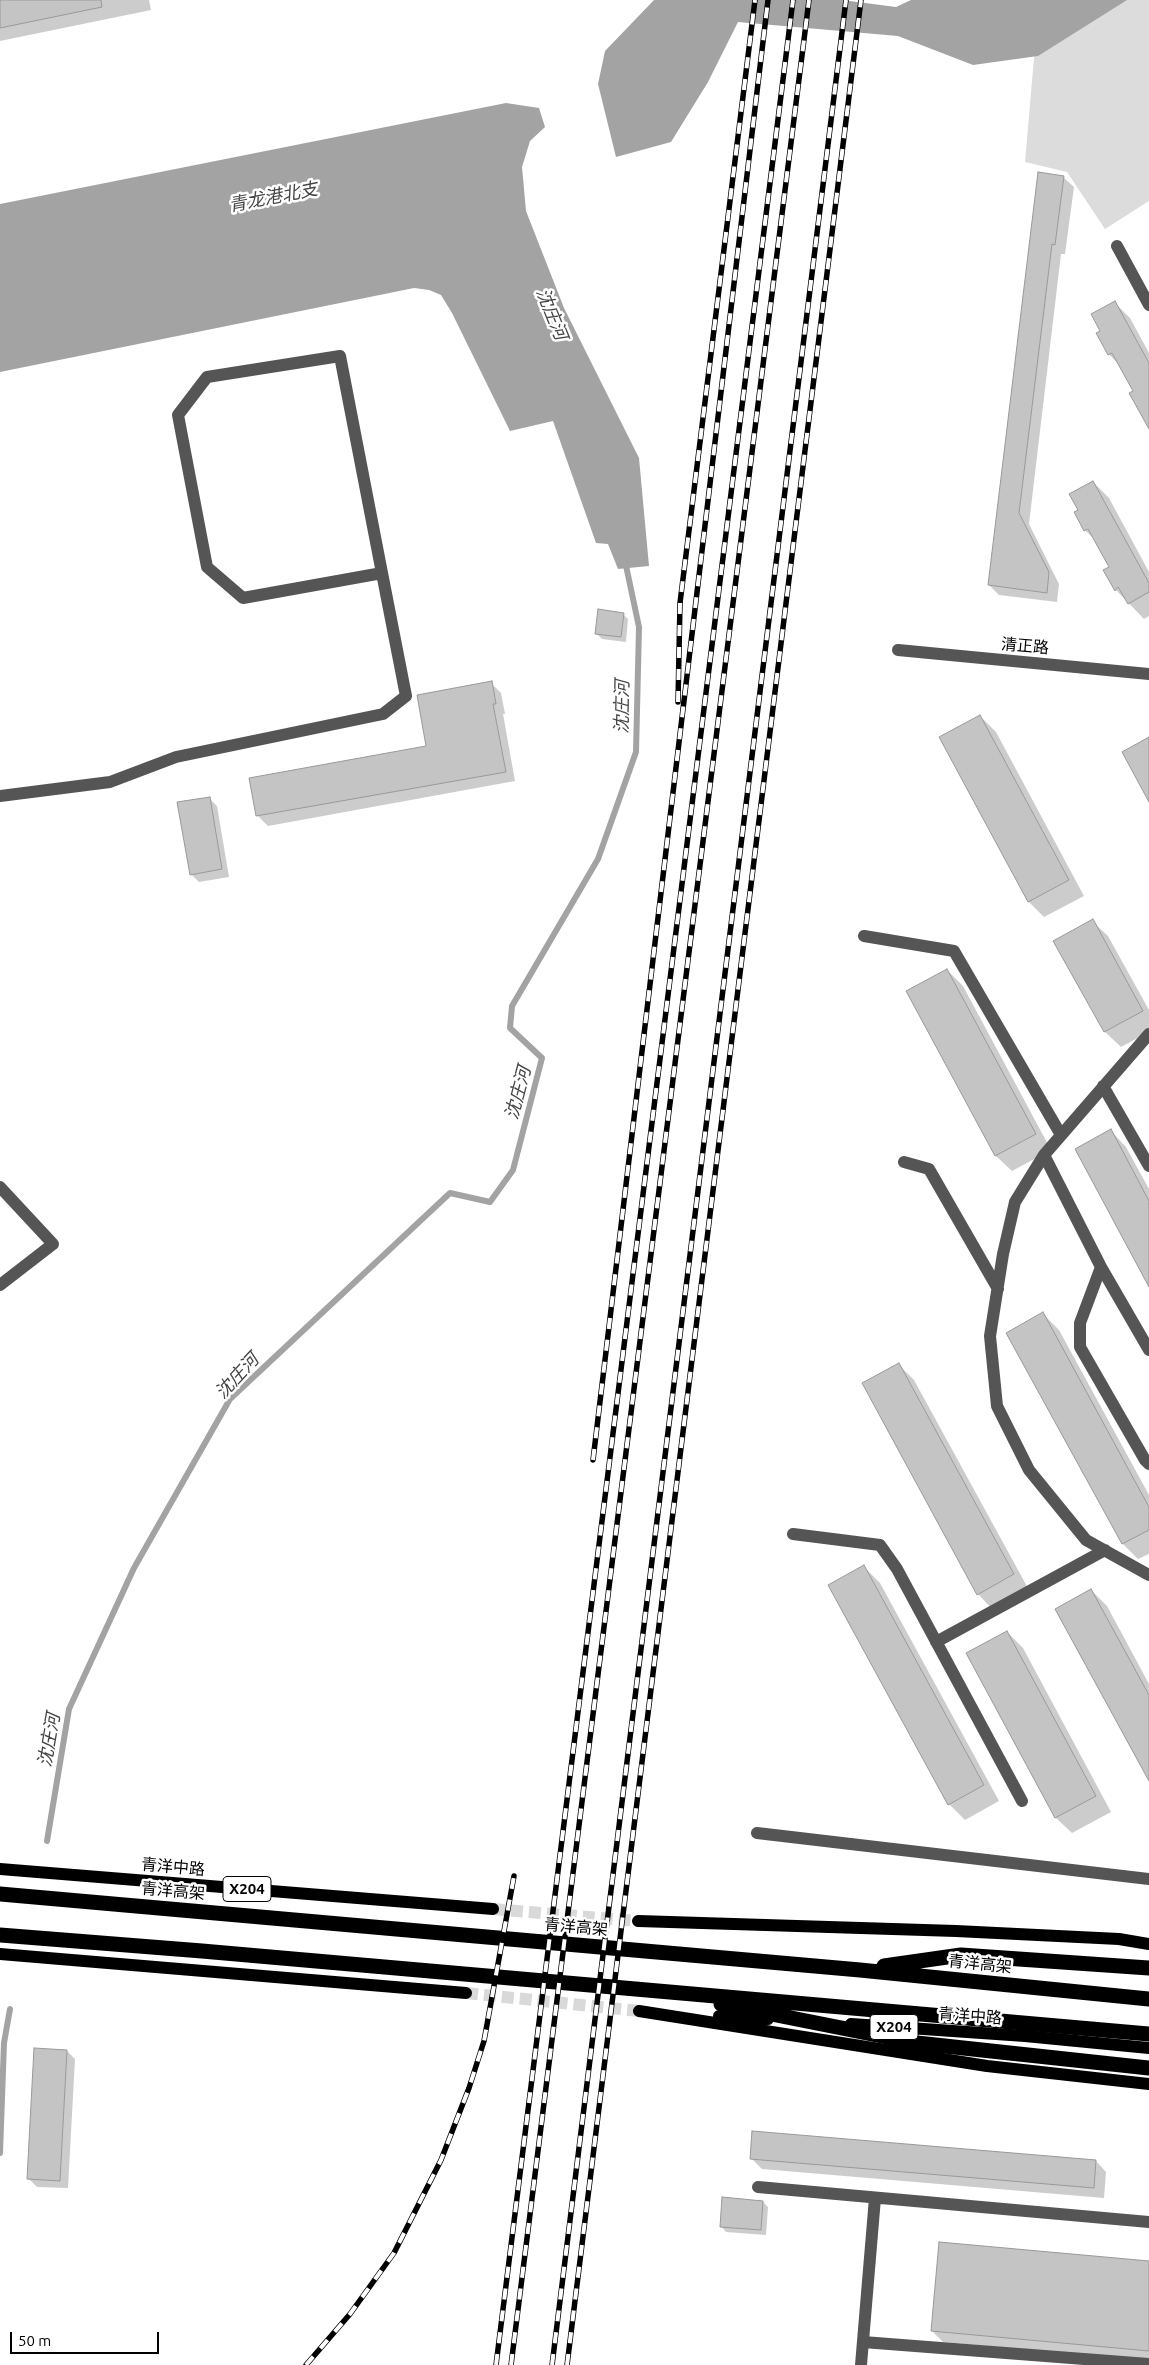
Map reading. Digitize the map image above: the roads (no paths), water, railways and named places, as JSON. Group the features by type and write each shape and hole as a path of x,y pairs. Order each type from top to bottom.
{"highway":[{"name":"青洋高架","path":"0,1894 860,1970 1149,1999"},
{"path":"0,1935 1149,2034"},
{"path":"860,1970 961,1955 1149,1968"},
{"path":"644,1989 917,2043 1149,2068"}],"main road":[{"name":"青洋中路","path":"0,1869 493,1909"},
{"path":"638,1921 1119,1939 1149,1938"},
{"path":"1119,1939 1149,1944"},
{"path":"0,1954 466,1992"},
{"name":"青洋中路","path":"1149,2048 1025,2036 639,2011 988,2066 1149,2084"}],"street":[{"path":"1117,246 1149,305"},
{"path":"0,796 110,782 176,757 383,714 406,696 340,356 207,378 178,415 206,567 243,598 382,573"},
{"name":"清正路","path":"898,650 1149,674"},
{"path":"864,936 954,951 1061,1135"},
{"path":"1149,1034 1044,1155 1015,1202 1003,1254 990,1336 997,1406 1029,1470 1086,1540 1149,1575"},
{"path":"1104,1086 1149,1166"},
{"path":"1044,1155 1101,1267 1149,1350"},
{"path":"904,1162 929,1169 998,1289"},
{"path":"0,1186 53,1244 0,1285"},
{"path":"1101,1267 1080,1323 1080,1348 1149,1464"},
{"path":"793,1534 880,1545 898,1569 1022,1801"},
{"path":"936,1642 1105,1550"},
{"path":"757,1833 1149,1880"},
{"path":"758,2187 1149,2222"},
{"path":"860,2365 875,2198"},
{"path":"862,2342 1149,2364"}],"water":[{"path":"654,0 842,0 896,7 911,0 1127,0 1038,56 973,65 898,36 738,22 708,82 671,142 616,157 598,84 605,51"},
{"name":"青龙港北支","path":"506,103 539,108 545,127 530,141 522,167 526,211 564,308 639,458 649,566 618,569 608,544 596,543 553,421 510,431 452,313 441,295 429,290 414,288 0,372 0,204"}],"waterway":[{"name":"沈庄河","path":"47,1841 69,1709 134,1568 230,1399 450,1193 490,1202 513,1170 542,1058 510,1028 512,1006 598,859 636,752 639,627 625,561"},
{"name":"沈庄河","path":"0,2153 4,2043 10,2009"}],"tunnel":[{"path":"493,1909 638,1921"},
{"path":"466,1993 639,2011"}],"railway":[{"path":"678,702 680,603 755,0"},
{"path":"593,1460 768,0"},
{"path":"496,2365 793,0"},
{"path":"511,2365 809,0"},
{"path":"552,2365 846,0"},
{"path":"567,2365 861,0"},
{"path":"306,2365 350,2314 394,2253 441,2160 469,2088 484,2041 514,1876"}]}
